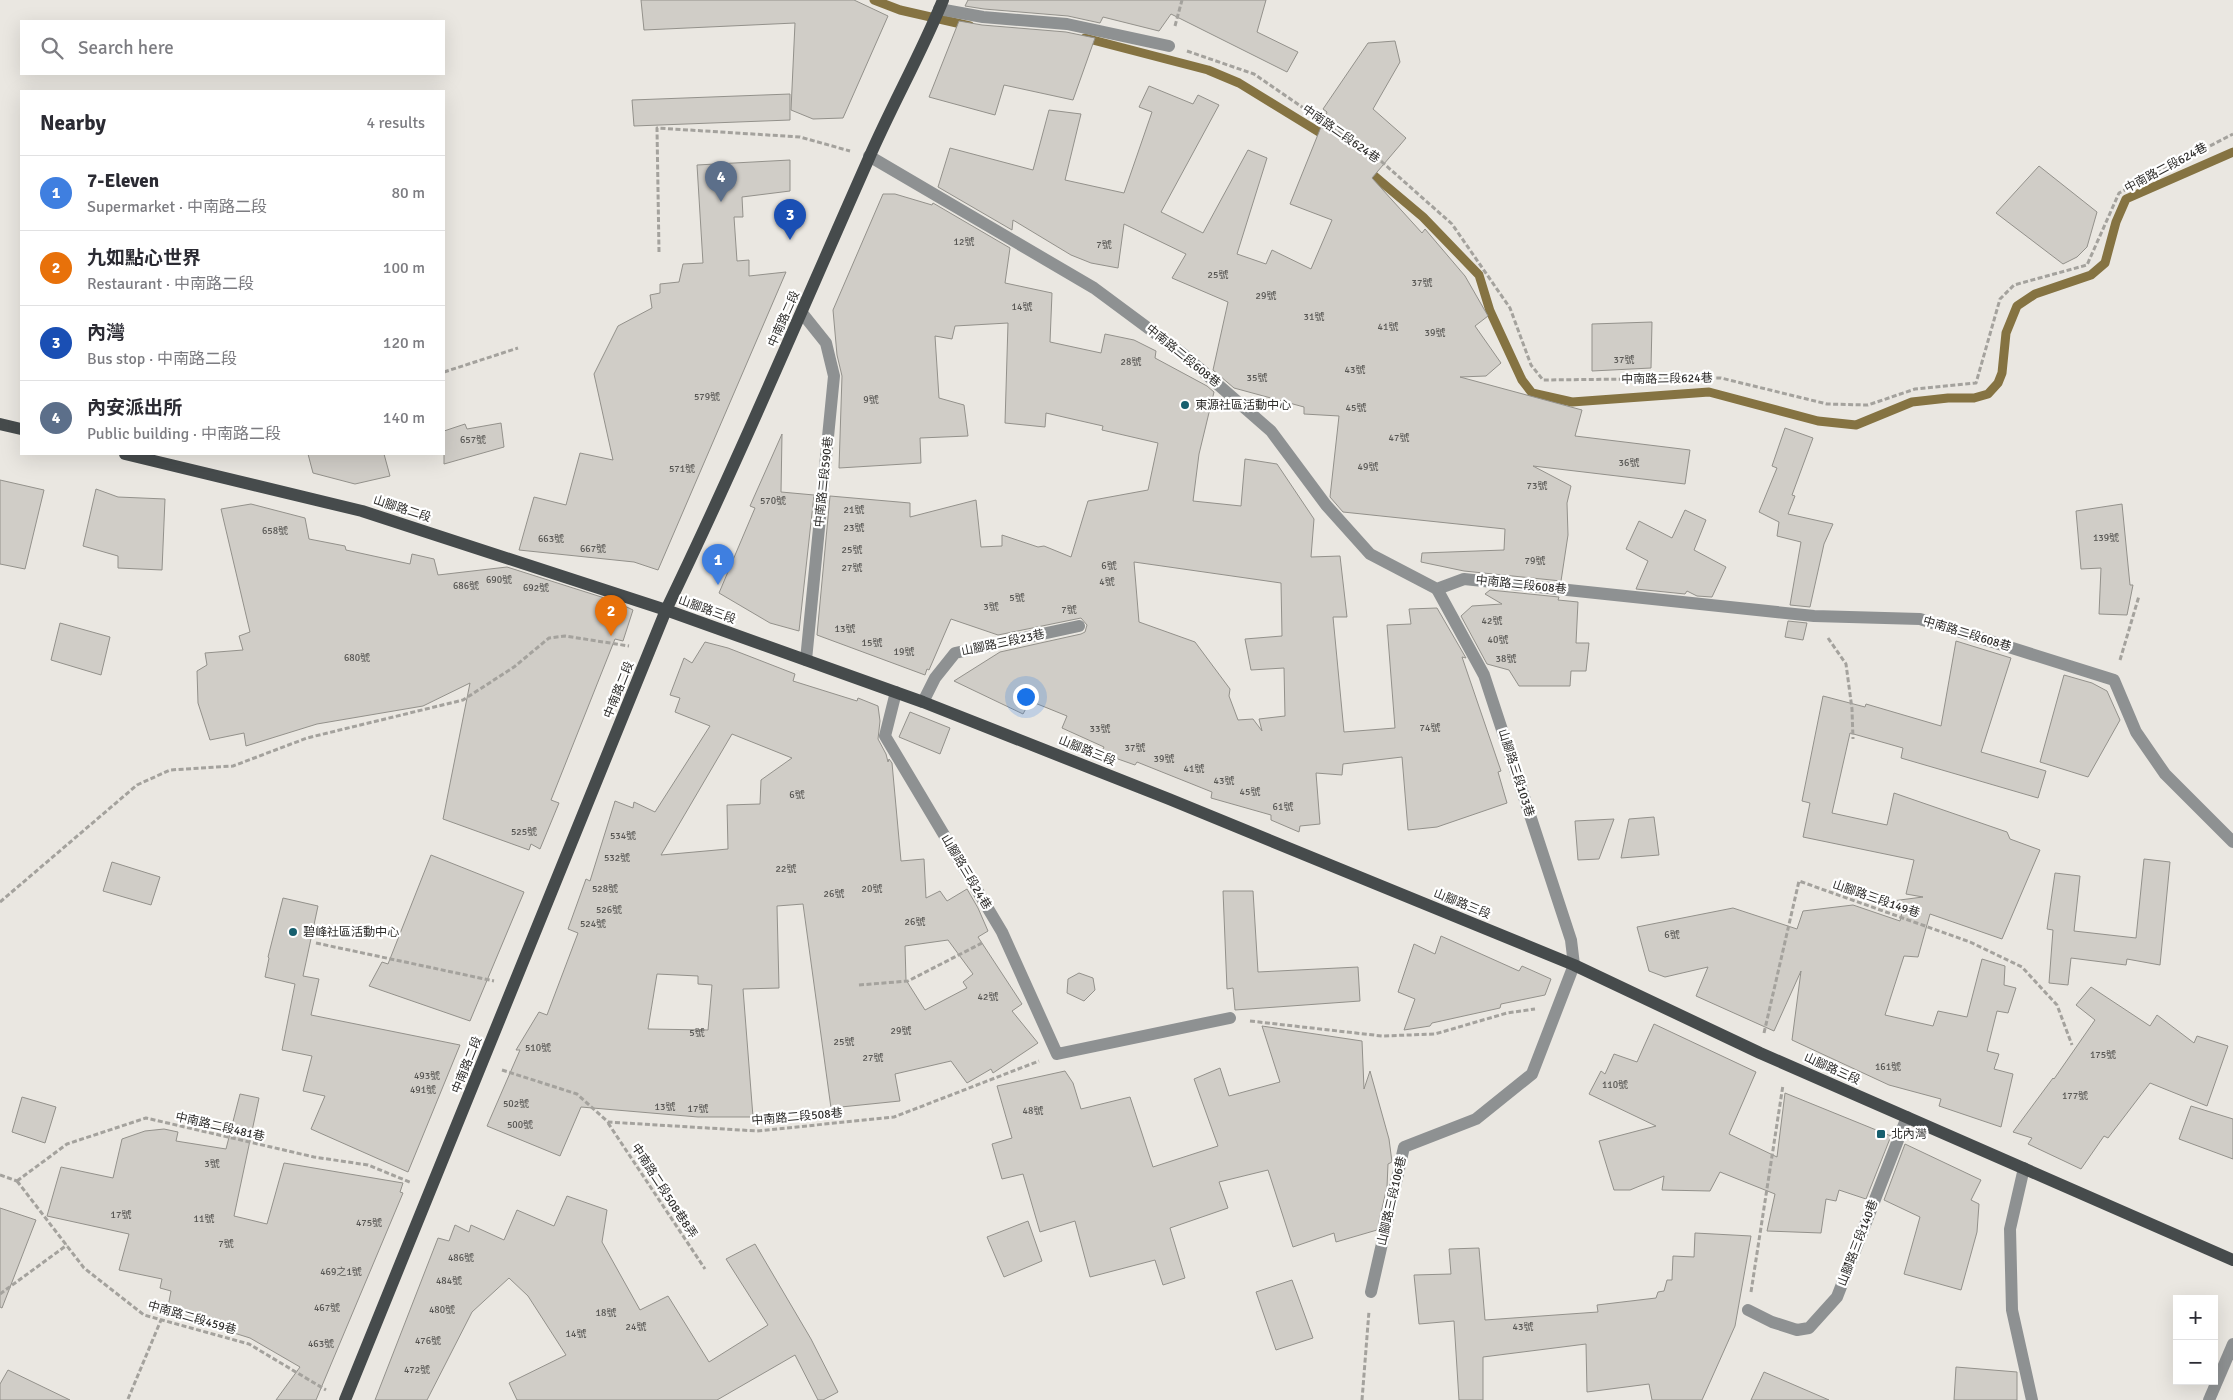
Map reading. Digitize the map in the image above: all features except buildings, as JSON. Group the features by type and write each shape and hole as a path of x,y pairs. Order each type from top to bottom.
{"main road":[{"name":"中南路二段","path":"339,1397 430,1190 666,610 703,534 870,156 941,4"},
{"path":"0,424 20,429"},
{"name":"山腳路二段","path":"129,455 362,511 666,610"},
{"name":"山腳路三段","path":"666,610 923,702 1169,799 1574,965 1760,1053 2233,1260"}],"lane":[{"path":"941,4 983,17 1067,24 1169,46"},
{"name":"中南路二段608巷","path":"870,156 1094,288 1176,348 1271,431 1326,505 1370,554 1437,589 1464,580 1814,616 1920,619 2114,680"},
{"name":"中南路二段590巷","path":"802,313 826,343 834,376 806,660"},
{"name":"山腳路三段103巷","path":"1437,589 1484,675 1571,940 1574,965"},
{"name":"山腳路三段23巷","path":"923,702 935,678 955,653 1079,626"},
{"path":"2114,680 2136,732 2165,774 2233,842"},
{"name":"山腳路三段24巷","path":"896,692 884,736 1002,932 1057,1054"},
{"name":"山腳路三段106巷","path":"1371,1292 1404,1147 1476,1119 1532,1074 1574,965"},
{"path":"1057,1054 1230,1018"},
{"name":"山腳路三段140巷","path":"1748,1310 1772,1322 1797,1330 1809,1328 1837,1297 1908,1117"},
{"path":"2024,1168 2010,1229 2012,1310 2032,1400"},
{"path":"2209,1400 2233,1344"}],"path":[{"path":"1169,46 1182,0"},
{"name":"中南路二段624巷","path":"1169,46 1254,74 1382,162 1452,224 1510,308 1531,365 1543,380 1721,378 1827,404 1868,405 1915,389 1976,383 2000,299 2014,285 2087,265 2119,193 2233,134"},
{"path":"659,252 657,128 800,137 870,156"},
{"path":"445,372 518,348"},
{"path":"2114,680 2140,596"},
{"path":"1814,616 1846,664 1852,709 1853,739"},
{"path":"0,902 137,786 170,770 233,766 307,738 463,700 514,667 549,638 565,636 650,649"},
{"name":"山腳路三段149巷","path":"1760,1053 1799,881 1970,942 2022,967 2057,1005 2072,1045"},
{"path":"859,985 908,981 1002,932"},
{"path":"316,943 514,985"},
{"path":"1230,1018 1382,1036 1435,1034 1507,1013 1557,1006"},
{"name":"中南路二段508巷","path":"608,1122 757,1131 894,1117 1057,1054"},
{"path":"482,1063 577,1094 608,1122"},
{"path":"1748,1310 1787,1064"},
{"name":"中南路二段481巷","path":"18,1181 67,1144 146,1118 314,1157 368,1165 430,1190"},
{"name":"中南路二段508巷8弄","path":"608,1122 705,1269"},
{"path":"0,1175 18,1181"},
{"name":"中南路二段459巷","path":"18,1181 84,1268 144,1315 249,1344 339,1397"},
{"path":"0,1294 67,1245"},
{"path":"1362,1400 1371,1292"},
{"path":"128,1399 161,1320"}],"waterway":[{"path":"874,0 900,10 970,26"},
{"path":"1085,38 1208,70 1239,83 1327,137"},
{"path":"1366,169 1423,217 1479,275 1490,311 1522,380 1532,393 1572,402 1709,392 1818,421 1856,425 1912,402 1948,398 1974,398 1988,394 1998,383 2002,373 2006,333 2017,306 2035,294 2091,275 2105,263 2116,222 2126,199 2233,152"}],"place":[{"name":"內安派出所","path":"721,202"},
{"name":"內灣","path":"790,240"},
{"name":"東源社區活動中心","path":"1185,405"},
{"name":"7-Eleven","path":"718,585"},
{"name":"九如點心世界","path":"611,636"},
{"name":"碧峰社區活動中心","path":"293,932"},
{"name":"北內灣","path":"1881,1134"}]}
